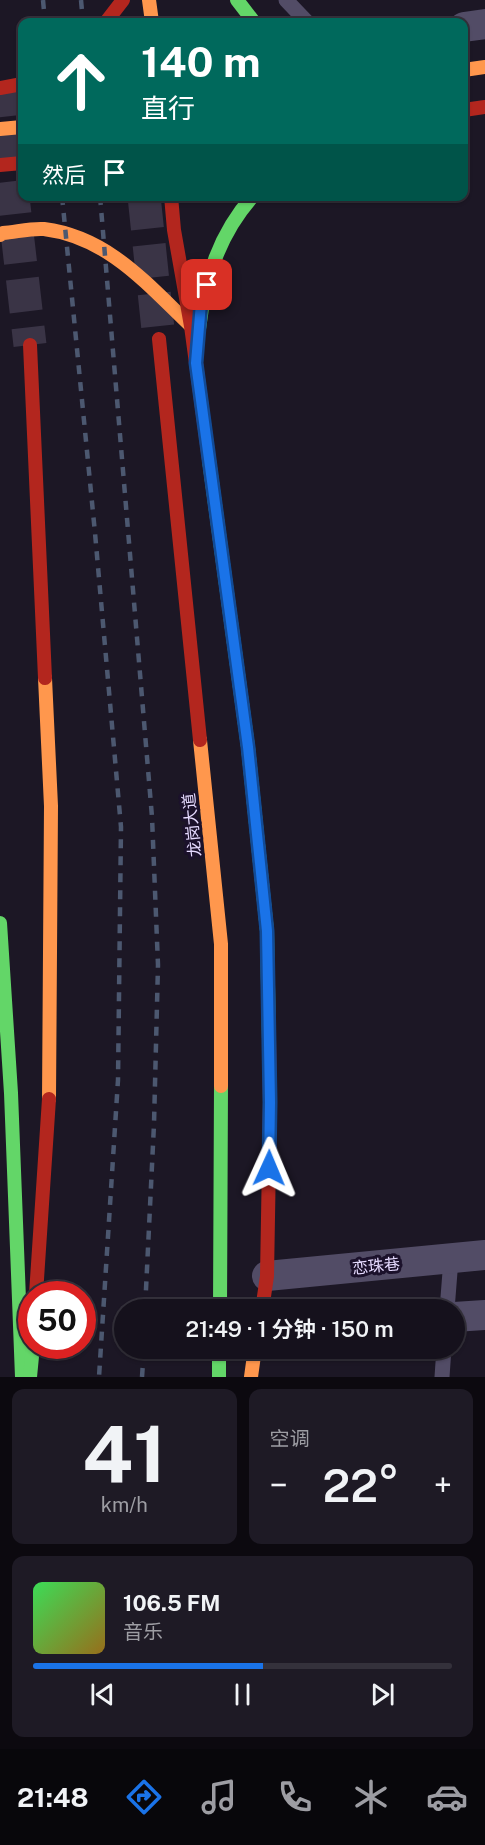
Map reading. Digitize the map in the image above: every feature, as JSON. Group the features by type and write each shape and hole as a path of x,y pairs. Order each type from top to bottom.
{"main road":[{"path":"109,18 123,0"},
{"path":"149,0 151,18"},
{"path":"237,0 251,18"},
{"path":"468,69 485,67"},
{"path":"0,88 18,85"},
{"path":"468,109 485,107"},
{"path":"0,129 18,127"},
{"path":"0,165 18,163"},
{"path":"171,201 174,230 191,326 248,747 267,931 270,1102 267,1276 264,1299"},
{"path":"196,363 201,303 218,247 248,201"},
{"path":"0,235 43,229 90,241 129,267 191,326"},
{"name":"龙岗大道","path":"159,339 221,944 220,1299"},
{"path":"30,345 51,806 49,1118 37,1281"},
{"path":"0,923 11,1094 22,1377"},
{"path":"30,1377 32,1359"},
{"path":"219,1359 219,1377"},
{"path":"251,1377 253,1359"}],"street":[{"path":"468,26 485,24"},
{"name":"恋珠巷","path":"267,1276 485,1256"},
{"path":"465,1316 485,1315"}],"lane":[{"path":"286,0 303,18"},
{"path":"448,1299 451,1259"},
{"path":"442,1377 443,1359"}],"tunnel":[{"path":"0,84 30,345"},
{"path":"145,201 159,339"}],"railway":[{"path":"43,0 45,18"},
{"path":"81,0 83,18"},
{"path":"62,201 121,827 118,1080 99,1377"},
{"path":"100,201 152,817 158,965 154,1124 146,1299"},
{"path":"142,1377 143,1359"}],"traffic: fast":[{"path":"237,0 251,18"},
{"path":"199,329 205,292 216,258 231,226 249,201"},
{"path":"209,460 248,747 267,931 269,1039"},
{"path":"0,923 11,1093 22,1377"},
{"path":"220,1299 221,1086"},
{"path":"30,1377 32,1359"},
{"path":"219,1359 219,1377"}],"traffic: slow":[{"path":"149,0 151,18"},
{"path":"468,69 485,67"},
{"path":"0,129 18,127"},
{"path":"0,235 44,229 88,242 125,265 191,326"},
{"path":"45,678 51,806 49,1099"},
{"path":"200,740 221,944 221,1086"},
{"path":"251,1377 253,1359"}],"traffic: jam":[{"path":"109,18 123,0"},
{"path":"0,88 18,85"},
{"path":"468,109 485,107"},
{"path":"0,165 18,163"},
{"path":"171,201 209,460"},
{"path":"159,339 200,740"},
{"path":"30,345 45,678"},
{"path":"264,1299 267,1276 269,1039"},
{"path":"37,1281 49,1099"}],"route":[{"path":"207,285 201,303 196,363 248,747 267,931 269,1168"}]}
